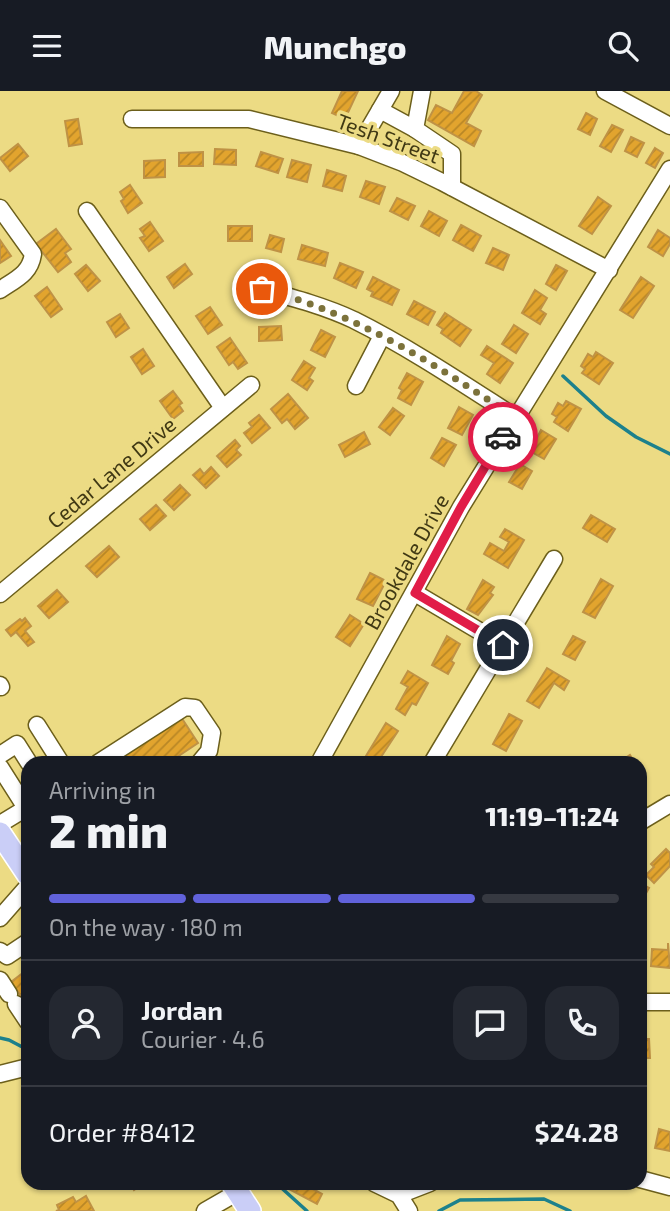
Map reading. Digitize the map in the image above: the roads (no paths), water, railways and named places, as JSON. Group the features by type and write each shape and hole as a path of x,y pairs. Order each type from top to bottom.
{"main road":[{"path":"0,833 21,864"},
{"path":"236,1190 250,1211"}],"street":[{"path":"359,146 391,91"},
{"path":"415,129 422,91"},
{"path":"605,91 670,126"},
{"path":"380,110 453,154 452,187"},
{"name":"Tesh Street","path":"132,119 249,119 359,146 452,187 609,270"},
{"name":"Brookdale Drive","path":"322,756 461,507 670,169"},
{"path":"0,208 33,254 32,265 26,272 0,290"},
{"path":"87,211 223,408"},
{"path":"246,285 353,320 442,370 515,417"},
{"path":"356,386 382,336"},
{"name":"Cedar Lane Drive","path":"0,594 251,385"},
{"path":"436,756 554,558"},
{"path":"415,593 503,645"},
{"path":"109,756 184,707 195,708 212,733 209,751 205,756"},
{"path":"37,725 57,756"},
{"path":"0,755 17,744 25,756"},
{"path":"0,767 21,798"},
{"path":"647,818 670,804"},
{"path":"0,824 21,811"},
{"path":"0,918 21,894"},
{"path":"2,957 21,946"},
{"path":"8,993 21,1012"},
{"path":"647,1002 670,1002"},
{"path":"0,1075 21,1069"},
{"path":"647,1181 670,1187"},
{"path":"205,1211 232,1190"},
{"path":"389,1190 399,1195 409,1211"},
{"path":"399,1195 412,1190"}],"waterway":[{"path":"563,376 606,416 636,437 670,454"},
{"path":"0,1038 21,1046"},
{"path":"284,1190 307,1211"},
{"path":"439,1211 460,1200 544,1199 570,1211"}]}
